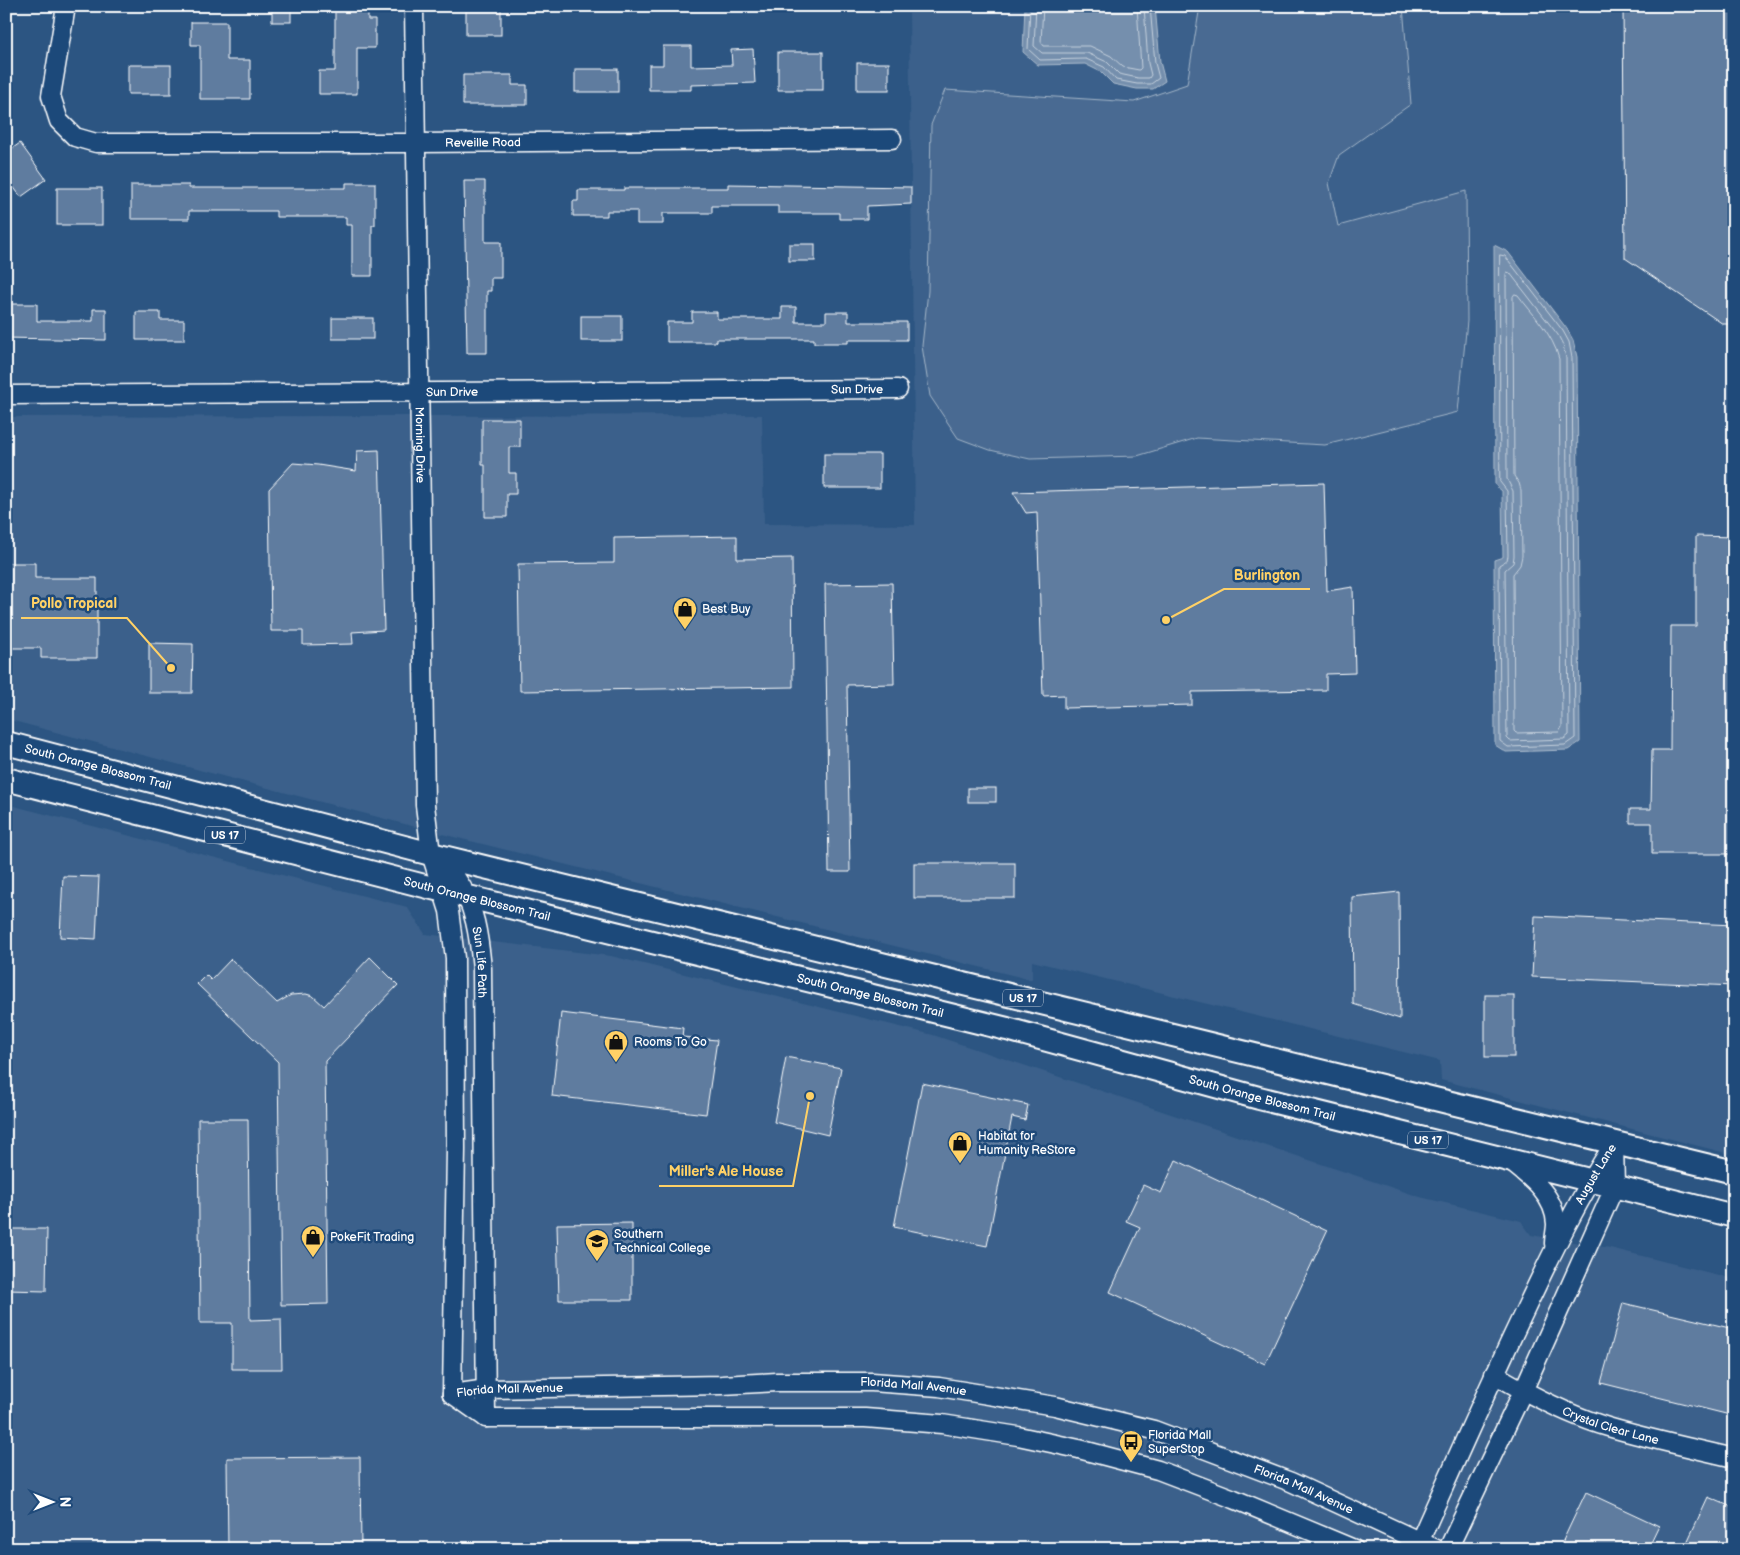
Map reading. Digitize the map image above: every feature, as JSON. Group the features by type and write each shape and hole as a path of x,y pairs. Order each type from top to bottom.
{"main road":[{"name":"South Orange Blossom Trail","path":"6,743 431,854 1734,1172"},
{"name":"South Orange Blossom Trail","path":"6,779 444,892 1007,1029 1259,1098 1734,1216"}],"street":[{"name":"Reveille Road","path":"66,6 51,96 59,121 75,137 96,143 416,143 892,138"},
{"name":"Morning Drive","path":"414,6 425,805 431,854"},
{"name":"Sun Drive","path":"6,394 898,389"},
{"name":"Sun Life Path","path":"431,854 449,912 455,958 456,1150 452,1394"},
{"name":"Sun Life Path","path":"431,854 456,878 468,897 474,917 482,968 486,1418"},
{"name":"August Lane","path":"1418,1545 1494,1374 1553,1250 1590,1180 1614,1144"},
{"name":"August Lane","path":"1448,1549 1523,1391 1615,1186 1614,1144"},
{"path":"456,1150 484,1153"},
{"path":"1509,1160 1531,1178 1549,1200 1556,1224 1553,1250"},
{"name":"Crystal Clear Lane","path":"1494,1374 1523,1391 1567,1412 1608,1426 1734,1458"},
{"name":"Florida Mall Avenue","path":"452,1394 487,1389 722,1385 778,1382 872,1382 939,1387 1045,1404 1154,1430 1292,1482 1418,1545 1436,1549"},
{"name":"Florida Mall Avenue","path":"452,1394 486,1418 865,1418 951,1426 1018,1436 1079,1449 1158,1470 1234,1499 1354,1549"}],"shaded area":[{"path":"909,6 1734,6 1734,1155 1441,1080 1440,1061 1032,961 1032,980 450,836 6,719 6,417 762,415 764,524 915,525"},
{"path":"1200,6 1403,6 1411,104 1339,155 1329,183 1338,226 1466,191 1467,321 1458,412 1325,445 1197,438 1137,456 1030,459 990,450 958,438 930,396 922,346 928,291 931,125 945,90 1134,102 1187,84"},
{"path":"6,804 407,907 425,934 611,956 933,1035 1420,1197 1521,1221 1531,1235 1610,1248 1734,1279 1734,1549 6,1549"}],"water":[{"path":"1025,6 1155,6 1160,62 1165,81 1153,89 1137,89 1113,84 1101,72 1085,64 1038,65 1023,52"},
{"path":"1494,245 1508,252 1567,329 1573,340 1577,357 1580,742 1568,750 1506,752 1495,745 1494,560 1503,557 1502,491 1495,485"}],"building":[{"path":"272,6 291,6 291,22 272,22"},
{"path":"335,6 368,6 368,20 375,20 375,48 357,48 357,94 319,94 319,71 335,71"},
{"path":"466,6 501,6 501,35 466,35"},
{"path":"1623,6 1734,6 1734,324 1723,324 1625,258"},
{"path":"191,22 227,22 227,60 250,60 250,99 200,99 200,45 191,45"},
{"path":"663,46 691,46 691,66 732,65 731,50 753,49 755,83 691,85 691,90 649,90 649,65 663,65"},
{"path":"778,52 823,52 823,90 778,90"},
{"path":"857,63 889,63 889,90 857,90"},
{"path":"128,65 171,65 171,94 128,94"},
{"path":"575,69 618,69 618,92 575,92"},
{"path":"463,75 512,75 512,85 527,85 527,105 463,105"},
{"path":"20,143 46,179 21,197 6,177 6,153"},
{"path":"464,181 485,181 485,242 501,242 501,278 491,278 491,291 487,291 487,353 467,353"},
{"path":"346,183 375,183 375,225 372,225 372,276 352,276 352,225 346,225 346,217 276,217 276,211 189,211 189,219 131,219 131,185 189,185 189,188 346,188"},
{"path":"728,184 911,187 911,204 867,206 867,219 839,219 839,213 778,213 778,206 712,206 712,213 663,213 663,224 637,224 637,211 607,211 607,216 573,216 573,201 578,201 578,190 728,188"},
{"path":"57,188 102,188 102,225 57,225"},
{"path":"789,244 815,244 815,261 789,261"},
{"path":"6,304 37,304 37,321 93,321 93,309 106,309 106,340 6,338"},
{"path":"782,307 796,307 796,322 826,322 826,312 848,312 848,322 907,322 907,340 848,340 848,343 814,343 814,339 717,339 717,342 667,342 667,322 692,322 692,312 717,312 717,319 782,319"},
{"path":"136,312 160,312 160,320 184,320 184,340 136,340"},
{"path":"581,316 622,316 622,341 581,341"},
{"path":"332,318 373,318 373,339 332,339"},
{"path":"482,419 520,419 520,447 509,447 509,473 516,473 516,494 507,494 507,517 485,517 485,465 482,465"},
{"path":"379,450 384,630 352,632 353,644 303,645 303,631 271,631 269,489 293,463 356,471 357,451"},
{"path":"824,454 880,454 880,488 824,488"},
{"path":"1324,483 1327,591 1353,587 1355,673 1326,674 1326,690 1192,692 1192,705 1064,708 1064,695 1043,696 1037,512 1026,513 1013,492"},
{"path":"737,536 737,559 792,558 793,687 520,691 518,564 614,563 614,538"},
{"path":"1696,536 1734,537 1734,854 1652,854 1652,823 1630,823 1630,809 1651,809 1652,750 1670,750 1671,626 1696,626"},
{"path":"6,563 35,563 35,578 97,578 97,658 41,658 41,648 6,648"},
{"path":"892,583 894,684 847,685 850,872 829,872 825,584"},
{"path":"149,643 193,644 192,693 149,693"},
{"path":"968,788 996,788 996,802 968,802"},
{"path":"914,863 1015,863 1015,898 914,898"},
{"path":"63,876 99,877 96,939 60,937"},
{"path":"1399,892 1400,1019 1353,1004 1352,897"},
{"path":"1535,916 1734,925 1734,986 1532,977"},
{"path":"370,957 398,985 325,1061 328,1304 281,1305 278,1062 197,984 206,975 211,980 231,959 277,1003 291,995 306,994 313,996 324,1006"},
{"path":"1485,995 1514,995 1514,1057 1485,1057"},
{"path":"561,1013 683,1028 682,1037 717,1040 706,1114 552,1096"},
{"path":"786,1057 841,1068 828,1135 774,1122"},
{"path":"922,1083 1028,1105 1025,1120 1012,1117 987,1246 894,1227"},
{"path":"198,1119 248,1119 250,1320 281,1319 282,1369 232,1369 232,1323 200,1323"},
{"path":"1176,1160 1327,1231 1265,1364 1110,1292 1140,1227 1126,1221 1143,1185 1161,1193"},
{"path":"632,1223 632,1300 559,1300 557,1224"},
{"path":"6,1229 47,1229 46,1291 6,1290"},
{"path":"1623,1303 1734,1329 1734,1416 1601,1383"},
{"path":"360,1457 361,1549 228,1549 227,1458"},
{"path":"1586,1492 1659,1526 1648,1549 1559,1549"},
{"path":"1708,1497 1734,1508 1734,1537 1728,1549 1684,1549"}],"place":[{"name":"Burlington","path":"1166,620"},
{"name":"Best Buy","path":"685,630"},
{"name":"Pollo Tropical","path":"171,668"},
{"name":"Rooms To Go","path":"616,1063"},
{"name":"Miller's Ale House","path":"810,1096"},
{"name":"Habitat for Humanity ReStore","path":"960,1164"},
{"name":"PokeFit Trading","path":"313,1258"},
{"name":"Southern Technical College","path":"597,1262"},
{"name":"Florida Mall SuperStop","path":"1131,1463"}]}
